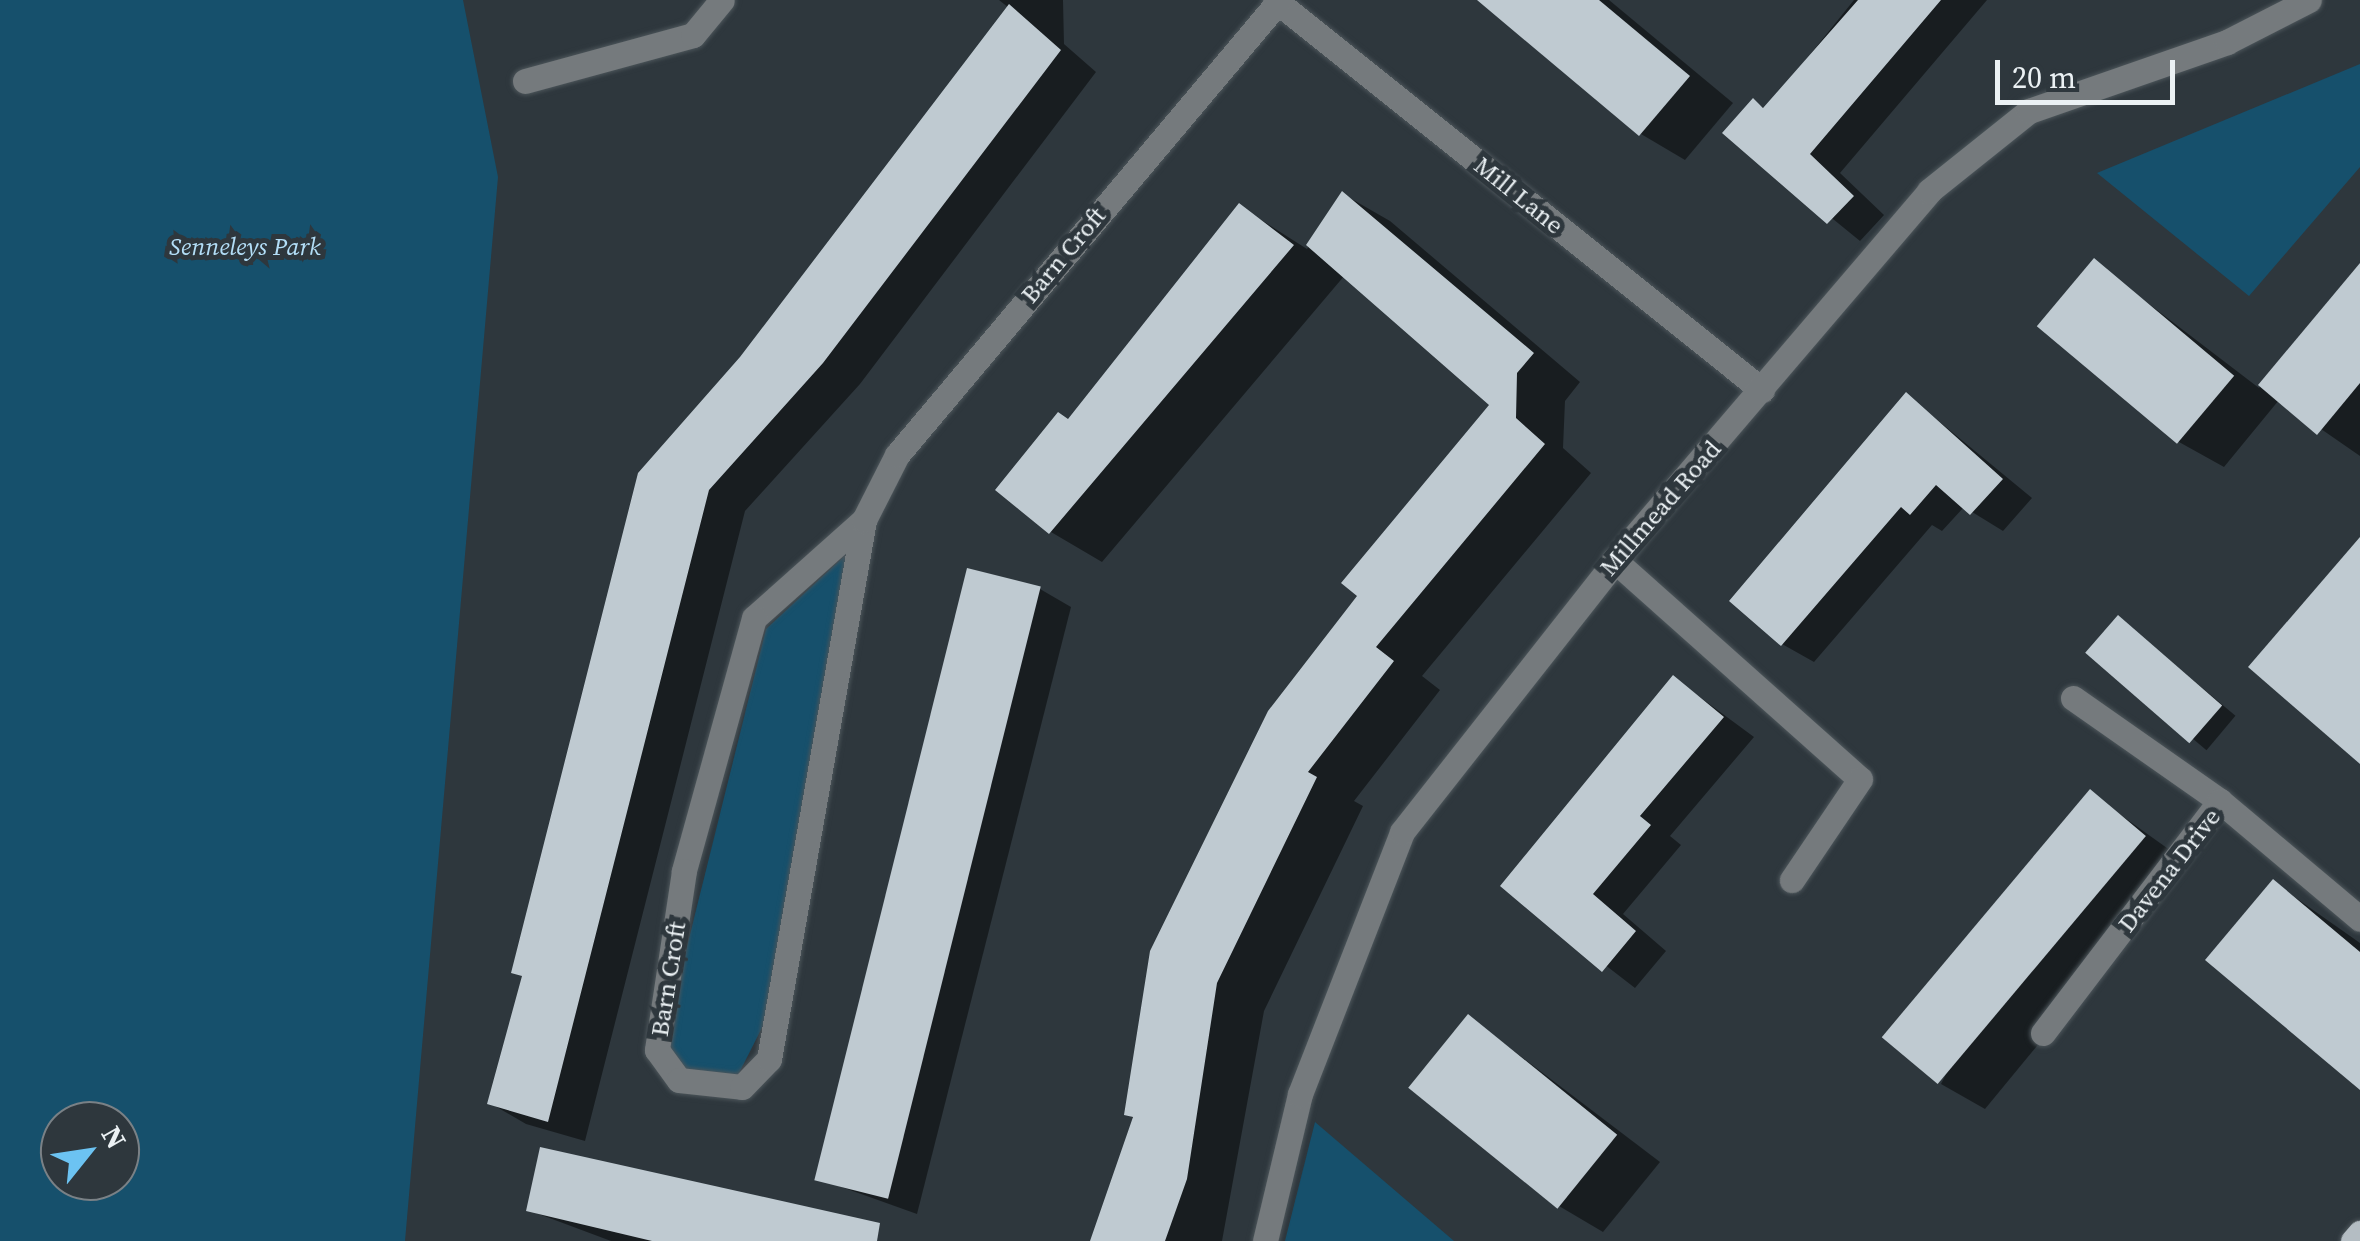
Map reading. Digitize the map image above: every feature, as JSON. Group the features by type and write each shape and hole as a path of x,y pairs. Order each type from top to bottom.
{"main road":[{"path":"2354,1241 2360,1232"}],"street":[{"path":"525,81 692,35 722,0"},
{"name":"Millmead Road","path":"1264,1241 1300,1094 1402,832 1614,560 1928,191 2030,111 2226,42 2309,0"},
{"name":"Mill Lane","path":"1277,1 1762,390"},
{"name":"Barn Croft","path":"864,520 754,618 684,871 656,1050 680,1080 742,1087 769,1059 864,520 897,455 1277,1"},
{"path":"1614,560 1860,779 1792,880"},
{"path":"2073,698 2220,802"},
{"name":"Davena Drive","path":"2044,1033 2220,802 2360,919"}],"green space":[{"name":"Senneleys Park","path":"0,0 463,0 498,177 405,1241 0,1241"},
{"path":"2360,64 2360,167 2249,296 2097,173"},
{"path":"853,548 770,1012 736,1079 679,1076 663,1043 766,629"},
{"path":"1315,1122 1454,1241 1285,1241"}],"building":[{"path":"1477,0 1599,0 1690,76 1639,136"},
{"path":"1858,0 1941,0 1810,154 1854,196 1827,224 1722,133 1753,98 1763,108"},
{"path":"1009,4 1061,50 823,363 709,490 548,1122 487,1104 522,976 511,973 638,473 740,357"},
{"path":"1342,191 1534,353 1517,373 1516,418 1545,444 1376,647 1394,661 1308,772 1317,777 1217,983 1187,1179 1165,1241 1090,1241 1133,1117 1124,1115 1150,951 1268,711 1357,596 1341,583 1489,405 1306,245"},
{"path":"1239,203 1294,245 1049,534 995,490 1058,412 1068,419"},
{"path":"2094,258 2234,376 2177,444 2037,326"},
{"path":"2360,263 2360,383 2317,435 2258,385"},
{"path":"1906,392 2003,479 1970,515 1936,485 1910,515 1901,507 1781,646 1729,601"},
{"path":"2360,537 2360,764 2248,667"},
{"path":"967,568 1041,586 888,1199 814,1180"},
{"path":"2118,615 2222,706 2189,743 2085,653"},
{"path":"1673,675 1724,717 1640,816 1651,825 1593,894 1636,931 1602,972 1500,886"},
{"path":"2090,789 2146,836 1938,1084 1882,1037"},
{"path":"2273,879 2360,952 2360,1090 2205,960"},
{"path":"1468,1014 1617,1135 1557,1209 1408,1088"},
{"path":"540,1147 880,1223 877,1241 652,1241 526,1211"}]}
